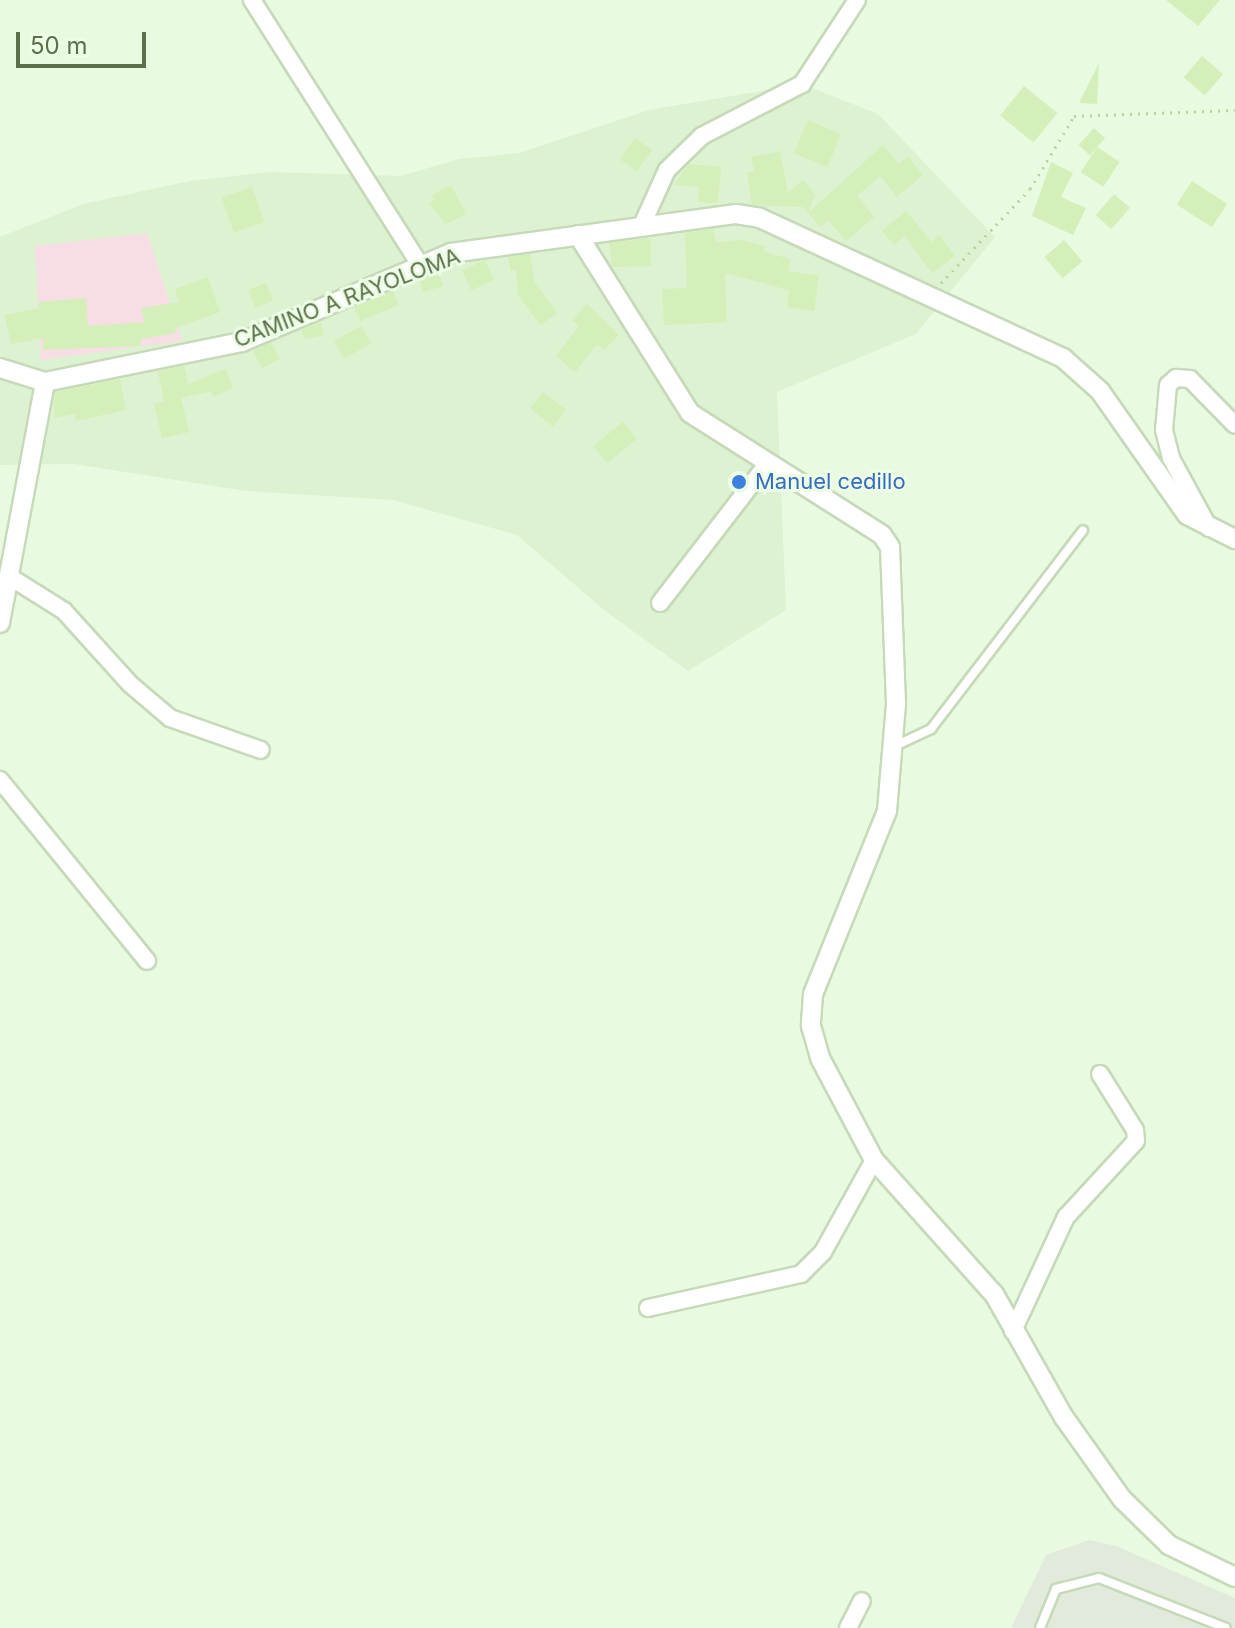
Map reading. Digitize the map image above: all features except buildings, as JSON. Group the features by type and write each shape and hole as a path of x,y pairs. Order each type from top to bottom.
{"street":[{"path":"252,0 421,266"},
{"path":"642,225 667,170 702,136 802,84 857,0"},
{"name":"CAMINO A RAYOLOMA","path":"0,368 45,382 242,342 451,253 736,214 760,218 927,298 1063,358 1100,391 1187,515 1235,539"},
{"path":"578,235 690,413 882,535 890,547 896,704 887,811 827,950 812,1015 820,1058 874,1160 994,1294 1063,1416 1122,1499 1169,1545 1235,1577"},
{"path":"1209,528 1171,458 1164,430 1168,385 1176,378 1190,379 1235,425"},
{"path":"0,623 45,382"},
{"path":"660,603 767,464"},
{"path":"10,577 64,611 130,684 170,718 261,750"},
{"path":"0,780 147,961"},
{"path":"1013,1331 1066,1217 1136,1141 1135,1130 1100,1074"},
{"path":"648,1308 801,1274 823,1252 874,1160"},
{"path":"848,1628 862,1601"}],"lane":[{"path":"893,748 931,729 1083,530"},
{"path":"1040,1628 1056,1589 1099,1578 1226,1628"}],"path":[{"path":"927,298 1030,189 1074,116 1235,110"}],"shaded area":[{"path":"802,84 878,114 995,237 916,334 777,392 786,610 688,671 604,610 517,535 393,500 246,491 74,464 0,465 0,237 83,204 190,181 270,172 401,176 459,159 519,153 649,110"},
{"path":"147,233 182,341 41,360 35,246"},
{"path":"1089,1540 1116,1546 1235,1598 1235,1628 1011,1628 1046,1555"}],"place":[{"name":"Manuel cedillo","path":"739,482"}]}
